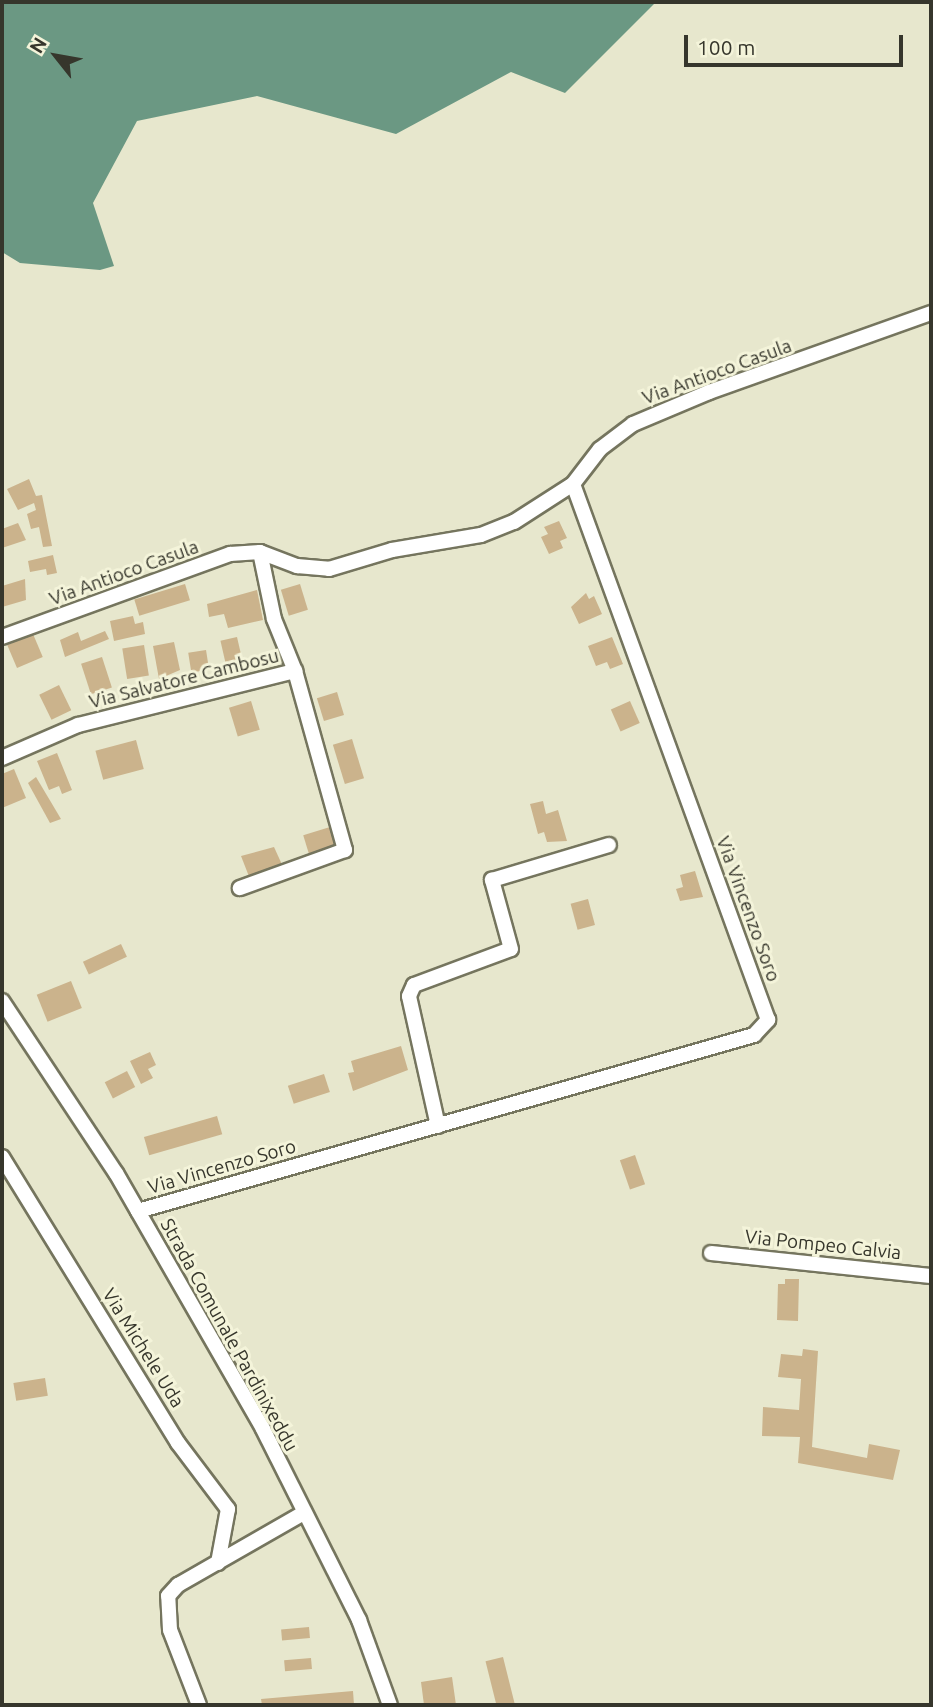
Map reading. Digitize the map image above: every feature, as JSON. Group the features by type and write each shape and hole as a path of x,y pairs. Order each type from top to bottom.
{"street":[{"name":"Via Antioco Casula","path":"2,637 230,554 260,552 297,566 328,569 391,550 481,535 514,522 573,484 600,449 633,424 709,392 931,313"},
{"name":"Via Vincenzo Soro","path":"138,1211 754,1035 768,1020 573,484"},
{"path":"260,552 274,619 295,671"},
{"name":"Via Salvatore Cambosu","path":"2,758 78,725 295,671 345,850 240,888"},
{"path":"438,1126 409,996 414,985 510,949 492,880 609,845"},
{"name":"Strada Comunale Pardinixeddu","path":"2,1001 138,1211 263,1429 302,1514 359,1620 390,1705"},
{"name":"Via Michele Uda","path":"2,1157 178,1443 228,1509 218,1563"},
{"name":"Via Pompeo Calvia","path":"711,1253 931,1276"},
{"path":"199,1705 170,1630 168,1596 302,1514"}],"shaded area":[{"path":"2,2 656,2 565,93 511,72 396,134 257,96 137,121 93,203 114,266 100,270 20,263 2,252"}],"building":[{"path":"29,479 36,496 42,495 52,546 43,547 39,527 31,529 27,514 36,510 34,503 18,510 7,489"},
{"path":"559,521 567,538 560,541 563,548 549,554 541,537 548,534 544,527"},
{"path":"18,523 26,540 2,548 2,529"},
{"path":"53,555 57,573 47,575 46,569 30,572 28,561"},
{"path":"25,579 26,600 2,607 2,586"},
{"path":"185,584 190,600 139,616 134,599"},
{"path":"300,584 308,610 289,616 281,590"},
{"path":"257,590 263,620 228,628 224,614 209,617 207,604"},
{"path":"586,593 589,599 594,596 602,614 579,624 571,607"},
{"path":"133,616 135,624 143,622 145,634 114,641 110,621"},
{"path":"105,631 109,639 65,657 60,640 78,632 81,641"},
{"path":"33,634 43,657 17,668 7,645"},
{"path":"237,637 244,668 228,672 220,641"},
{"path":"612,637 623,664 610,669 607,662 596,666 588,646"},
{"path":"174,642 180,670 159,679 153,646"},
{"path":"144,645 149,676 127,679 122,648"},
{"path":"206,650 209,670 191,673 188,653"},
{"path":"102,657 112,687 91,694 81,664"},
{"path":"59,685 71,710 52,720 39,695"},
{"path":"337,692 344,715 324,721 317,698"},
{"path":"251,701 260,730 238,736 229,708"},
{"path":"630,701 640,723 621,731 611,710"},
{"path":"352,739 364,778 345,784 333,745"},
{"path":"136,740 144,769 103,780 95,751"},
{"path":"57,753 72,790 62,794 59,786 49,790 37,761"},
{"path":"14,769 26,798 2,808 2,774"},
{"path":"36,777 61,819 50,823 28,783"},
{"path":"543,801 546,814 558,810 567,841 547,842 544,832 538,834 530,804"},
{"path":"330,827 336,847 309,855 303,835"},
{"path":"274,847 284,869 250,879 241,856"},
{"path":"695,871 703,897 680,901 676,889 683,887 680,875"},
{"path":"588,899 595,925 578,930 571,904"},
{"path":"121,944 127,957 89,974 83,962"},
{"path":"71,981 82,1008 48,1022 37,995"},
{"path":"401,1046 408,1070 353,1091 348,1073 354,1072 351,1061"},
{"path":"150,1052 156,1065 148,1069 153,1078 141,1084 130,1061"},
{"path":"127,1071 135,1087 113,1098 105,1082"},
{"path":"324,1074 330,1092 294,1104 288,1086"},
{"path":"217,1116 222,1134 149,1155 144,1137"},
{"path":"635,1155 645,1184 630,1190 620,1160"},
{"path":"785,1279 799,1279 798,1321 777,1320 778,1284 785,1284"},
{"path":"803,1349 818,1351 812,1447 867,1458 869,1444 900,1450 893,1480 798,1463 800,1437 762,1436 763,1407 799,1410 801,1379 778,1377 781,1354 802,1356"},
{"path":"45,1378 48,1396 16,1401 13,1383"},
{"path":"309,1627 310,1638 282,1640 281,1629"},
{"path":"503,1657 515,1705 496,1705 486,1661"},
{"path":"311,1658 312,1669 285,1671 284,1660"},
{"path":"452,1677 456,1705 424,1705 421,1682"},
{"path":"353,1691 354,1705 262,1705 261,1699"}]}
